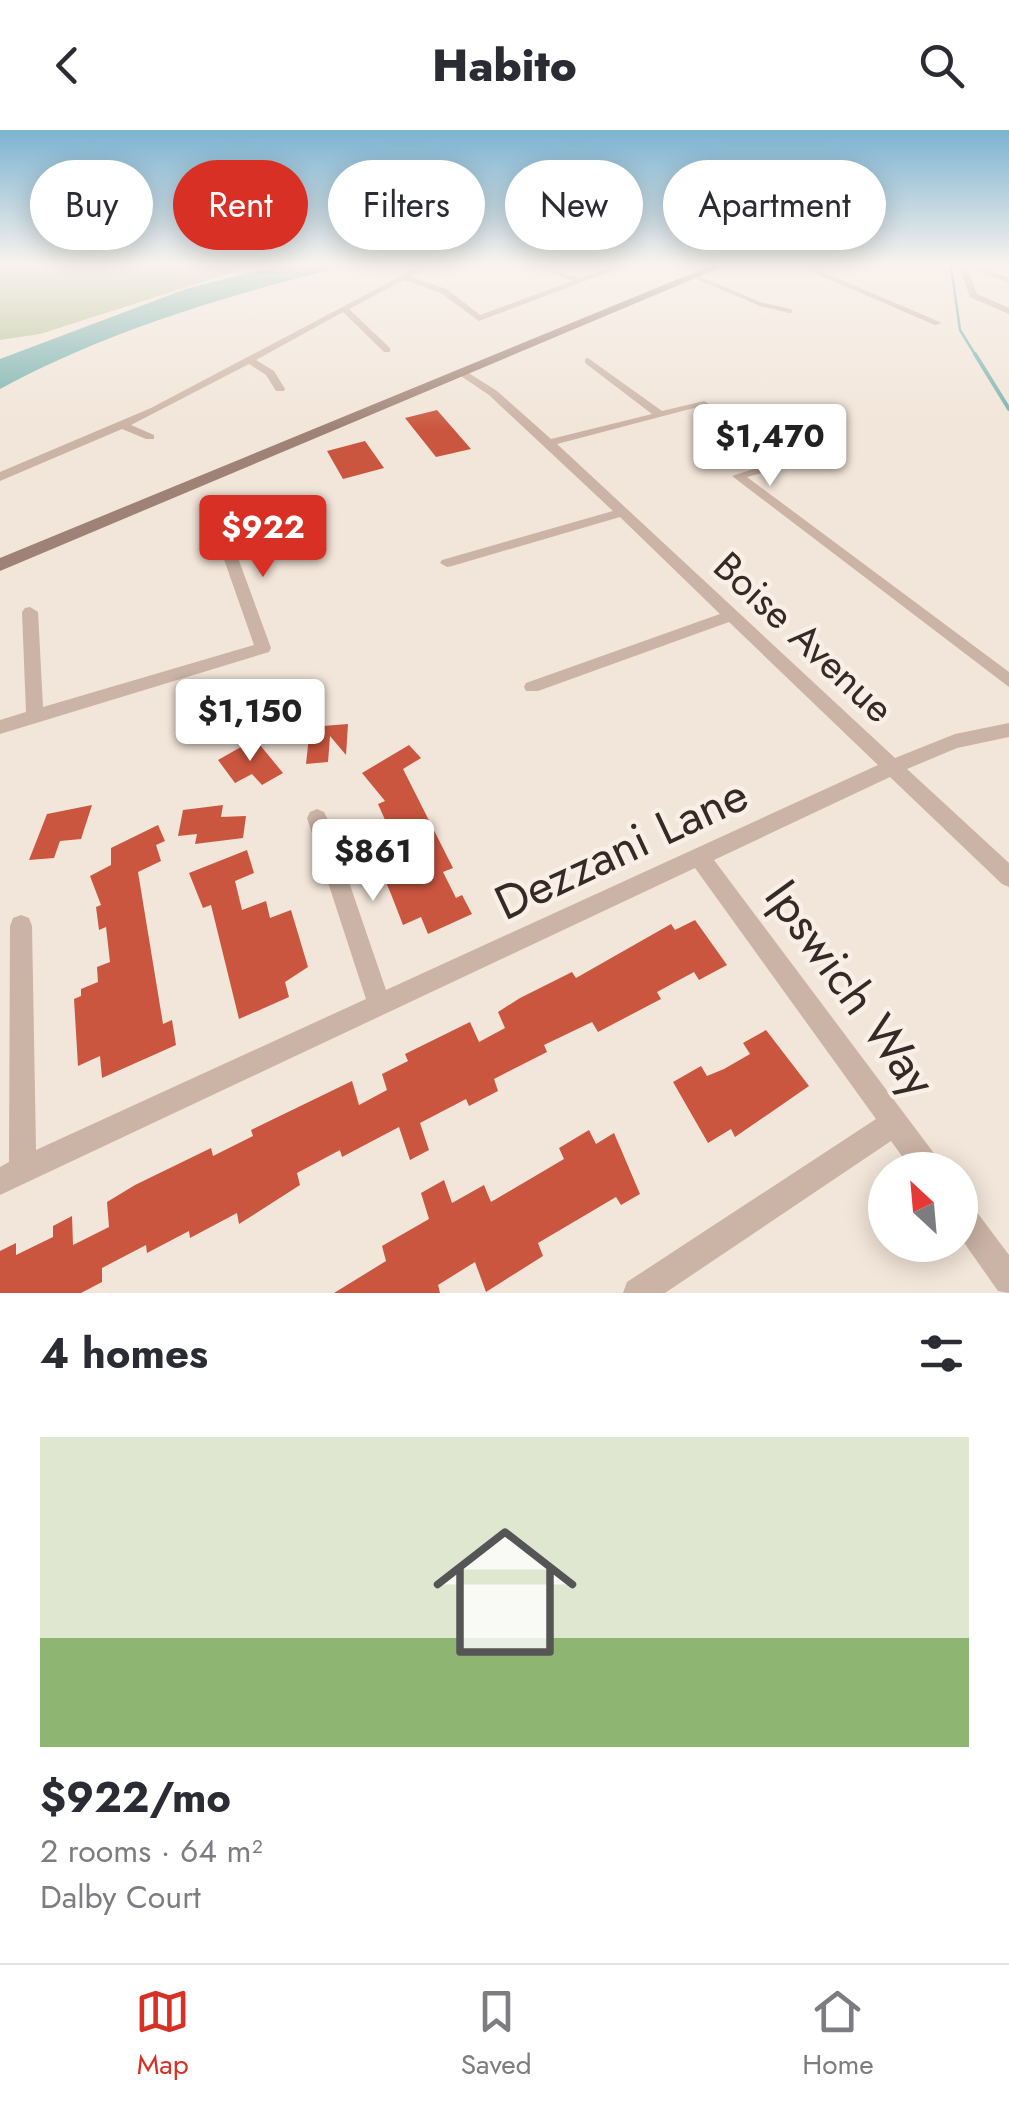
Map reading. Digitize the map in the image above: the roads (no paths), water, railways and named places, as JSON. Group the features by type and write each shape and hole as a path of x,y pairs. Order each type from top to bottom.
{"main road":[{"path":"0,566 586,320"}],"street":[{"path":"0,477 121,426 324,320"},
{"path":"356,320 386,350"},
{"path":"931,320 938,323"},
{"path":"251,361 270,373 280,389"},
{"path":"588,361 660,415"},
{"name":"Boise Avenue","path":"460,372 493,393 549,442 1009,877"},
{"path":"549,442 704,404"},
{"path":"121,426 150,437"},
{"path":"790,461 738,476 1009,682"},
{"path":"448,563 623,512"},
{"path":"0,727 263,648 220,528"},
{"path":"30,612 34,716"},
{"path":"532,687 733,615"},
{"name":"Dezzani Lane","path":"12,1176 894,767 955,741 1009,730"},
{"path":"317,818 380,1006"},
{"name":"Ipswich Way","path":"700,858 916,1152"},
{"path":"12,1176 21,926"},
{"path":"638,1293 894,1123"},
{"path":"978,1238 1009,1280"}],"water":[{"path":"103,320 159,320 83,349 0,389 0,359"}],"waterway":[{"path":"959,320 960,330 976,356"},
{"path":"975,354 1009,409"}]}
